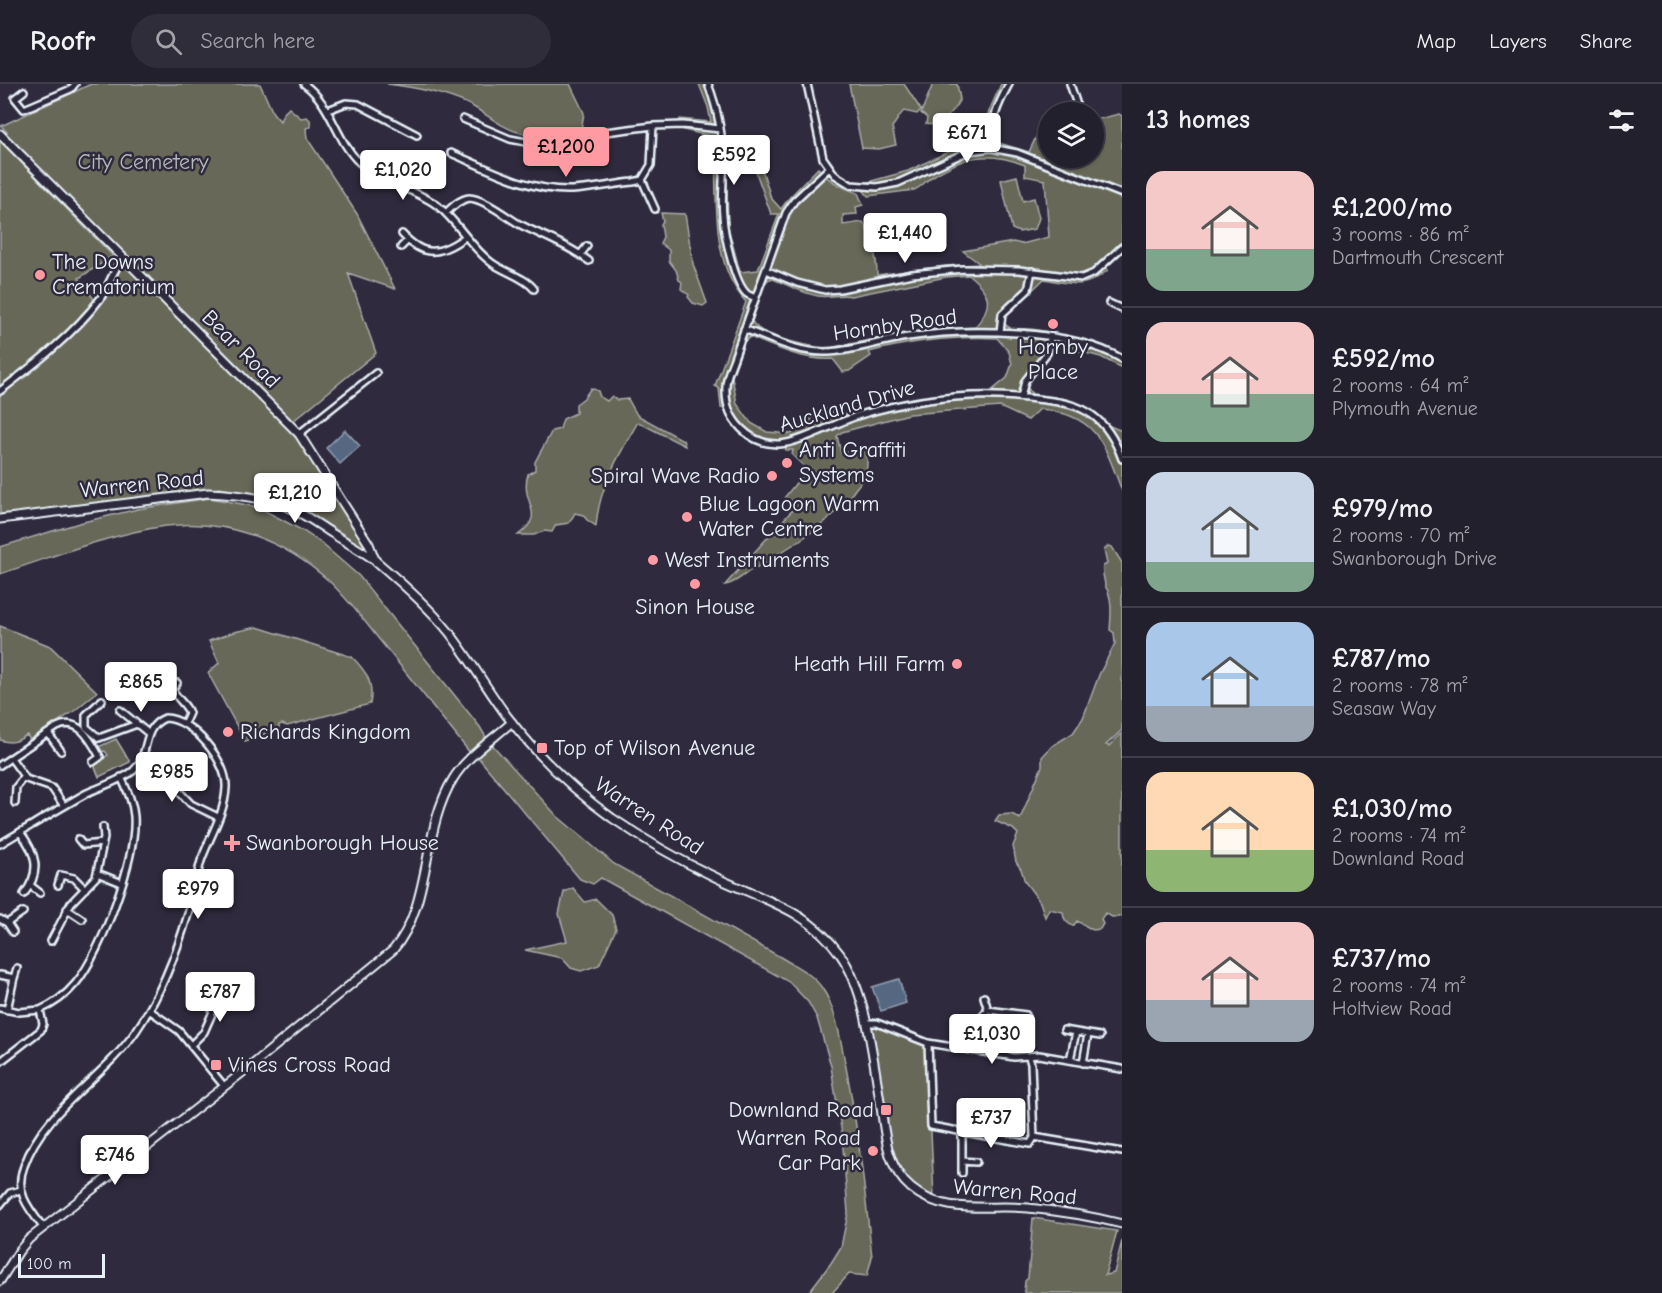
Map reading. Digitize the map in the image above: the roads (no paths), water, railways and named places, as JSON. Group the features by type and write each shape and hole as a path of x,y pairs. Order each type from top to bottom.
{"street":[{"path":"304,84 321,98 346,147 360,164 382,180 429,200 446,213 465,237 490,261 530,284 534,289"},
{"path":"708,84 720,129 726,238 741,284 747,294 755,298"},
{"path":"807,84 822,154 829,168 851,185 864,188 902,182 969,151 991,148 1017,153 1122,194"},
{"path":"991,148 993,119 998,103 1009,84"},
{"path":"1070,84 1076,102"},
{"path":"24,91 15,98 24,109 74,85"},
{"path":"328,110 346,103 358,104 417,135"},
{"path":"473,123 477,116"},
{"path":"463,118 510,139 526,142 653,126 682,125 720,129"},
{"path":"642,180 651,165 653,126"},
{"name":"Bear Road","path":"0,135 299,434 369,544 376,562"},
{"path":"451,153 522,181 548,188 574,190 642,180"},
{"name":"Auckland Drive","path":"829,168 790,207 755,298 726,382 726,399 736,423 748,434 762,441 777,444 786,443 854,417 916,402 972,396 1021,397 1067,404 1088,412 1107,429 1122,459"},
{"path":"642,180 654,206 646,206"},
{"path":"446,213 462,200 470,198 479,200 517,223 590,261"},
{"path":"402,234 423,250 436,251 447,249 465,237"},
{"path":"401,247 408,240"},
{"path":"580,255 587,246"},
{"path":"766,270 797,283 830,290 924,272 977,268 1032,271 1080,278 1088,277 1101,268 1122,247"},
{"path":"0,391 33,365 82,320 103,294 123,258"},
{"path":"1000,332 1002,314 1028,290 1032,271"},
{"path":"1114,303 1122,309"},
{"name":"Hornby Road","path":"744,329 795,347 822,352 844,351 924,334 960,331 1000,332 1090,346 1122,360"},
{"path":"1021,397 1024,382 1047,353 1050,338"},
{"path":"299,434 376,373"},
{"name":"Warren Road","path":"0,519 208,493 227,494 274,503 297,511 376,562 411,591 442,625 512,722 564,778 612,818 708,874 795,912 813,925 835,948 853,977 861,999 886,1143 897,1170 915,1191 929,1200 950,1206 1037,1209 1089,1216 1122,1224"},
{"path":"177,683 173,689 174,693 188,708 189,713 184,724"},
{"path":"102,700 86,715 86,727 99,738 137,724"},
{"path":"120,710 148,733"},
{"path":"0,844 64,806 132,771 141,761 148,733 155,724 165,718 184,724 215,754 225,772 226,791 201,861 179,939 162,985 149,1010 118,1054 54,1116 39,1137 23,1169 21,1191 27,1206 43,1227"},
{"path":"0,1281 21,1247 43,1227 379,963 402,940 417,905 431,838 448,787 464,764 512,722"},
{"path":"0,765 62,724 73,724 86,735 100,758"},
{"path":"48,733 61,751"},
{"path":"93,762 106,754"},
{"path":"11,758 24,777 52,788 64,806"},
{"path":"141,761 159,770 191,804 218,817"},
{"path":"15,803 16,787 24,777"},
{"path":"0,1008 40,1010 66,994 85,970 107,926 122,883 132,843 135,818 131,800 121,777"},
{"path":"51,941 67,909 93,881 97,873 104,827"},
{"path":"20,832 35,861 31,886 24,894"},
{"path":"78,839 83,845"},
{"path":"83,845 103,843"},
{"path":"79,852 83,845"},
{"path":"97,873 122,883"},
{"path":"58,885 61,875 74,878 85,889"},
{"path":"31,886 40,892"},
{"path":"67,909 82,919"},
{"path":"7,923 23,912"},
{"path":"0,919 7,923 13,932"},
{"path":"8,1010 17,968"},
{"path":"0,975 14,978"},
{"path":"191,1045 204,1032 230,975"},
{"path":"226,982 242,990 248,998"},
{"path":"984,997 988,1010"},
{"path":"0,1062 40,1030 43,1023 40,1010"},
{"path":"149,1010 172,1025 224,1086"},
{"path":"971,1049 977,1025 988,1010 1027,1012 1025,1024"},
{"path":"866,1023 877,1023 928,1043 1015,1057 1039,1055 1122,1069"},
{"path":"1064,1030 1100,1036"},
{"path":"1070,1060 1076,1032"},
{"path":"1083,1063 1088,1034"},
{"path":"928,1043 932,1126 1029,1144 1033,1142 1034,1137 1029,1057"},
{"path":"962,1132 962,1173"},
{"path":"1034,1137 1122,1152"},
{"path":"962,1161 974,1163"},
{"path":"0,1205 10,1193 21,1191"}],"water":[{"path":"345,430 360,446 340,464 326,448"},
{"path":"899,979 906,1003 881,1011 872,987"}],"place":[{"name":"The Downs Crematorium","path":"40,275"},
{"name":"Hornby Place","path":"1053,324"},
{"name":"Anti Graffiti Systems","path":"787,463"},
{"name":"Spiral Wave Radio","path":"772,476"},
{"name":"Blue Lagoon Warm Water Centre","path":"687,517"},
{"name":"West Instruments","path":"653,560"},
{"name":"Sinon House","path":"695,584"},
{"name":"Heath Hill Farm","path":"957,664"},
{"name":"Richards Kingdom","path":"228,732"},
{"name":"Top of Wilson Avenue","path":"542,748"},
{"name":"Swanborough House","path":"232,843"},
{"name":"Vines Cross Road","path":"216,1065"},
{"name":"Downland Road","path":"886,1110"},
{"name":"Warren Road Car Park","path":"873,1151"}],"park label":[{"name":"City Cemetery","path":"143,162"}]}
